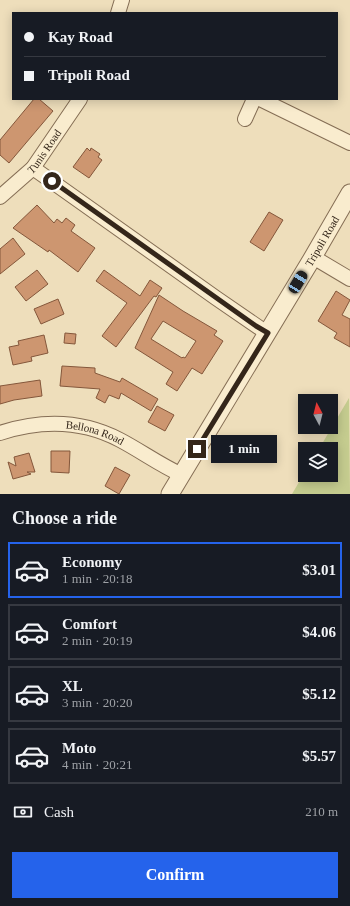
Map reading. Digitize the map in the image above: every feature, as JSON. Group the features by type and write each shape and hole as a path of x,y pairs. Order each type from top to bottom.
{"street":[{"path":"118,12 122,0"},
{"name":"Tunis Road","path":"0,197 32,168 79,100"},
{"path":"245,119 254,100"},
{"path":"262,100 350,143"},
{"path":"32,168 268,333"},
{"name":"Tripoli Road","path":"170,494 268,333 350,193"},
{"path":"313,257 350,279"},
{"name":"Bellona Road","path":"0,433 17,427 48,423 71,424 120,440 170,470 182,475"}],"green space":[{"path":"349,398 350,494 292,494 299,482 338,482 338,442 323,442 328,434 338,434 338,417"}],"building":[{"path":"33,100 40,100 53,111 9,163 0,155 0,140"},
{"path":"87,148 90,151 91,148 100,154 98,157 102,160 89,178 73,167"},
{"path":"37,205 54,223 57,219 62,223 66,218 75,225 71,231 95,248 78,272 49,250 48,252 13,228"},
{"path":"269,212 283,220 264,251 250,242"},
{"path":"13,238 25,254 0,274 0,249"},
{"path":"37,270 48,284 26,301 15,287"},
{"path":"104,270 140,296 150,280 162,288 156,297 154,296 116,347 102,336 127,303 96,281"},
{"path":"336,291 350,300 342,315 350,319 350,347 334,338 337,333 318,321"},
{"path":"159,295 217,331 214,335 223,341 202,374 192,368 177,391 166,384 173,372 135,348","holes":["163,321 196,341 185,358 182,358 151,339"]},
{"path":"58,299 64,314 41,324 34,309"},
{"path":"65,333 76,334 75,344 64,343"},
{"path":"44,335 48,353 31,357 32,361 13,365 9,347 19,345 18,341"},
{"path":"62,366 95,368 95,373 120,382 122,378 158,399 151,411 121,393 119,399 109,395 105,403 96,398 100,389 60,386"},
{"path":"40,380 42,396 14,400 0,404 0,386"},
{"path":"157,406 174,415 165,431 148,422"},
{"path":"51,451 70,451 69,473 51,472"},
{"path":"29,453 35,472 27,472 31,474 13,479 8,462 16,466 14,457"},
{"path":"115,467 130,475 119,494 105,486"}],"route":[{"path":"52,181 268,333 197,449"}]}
